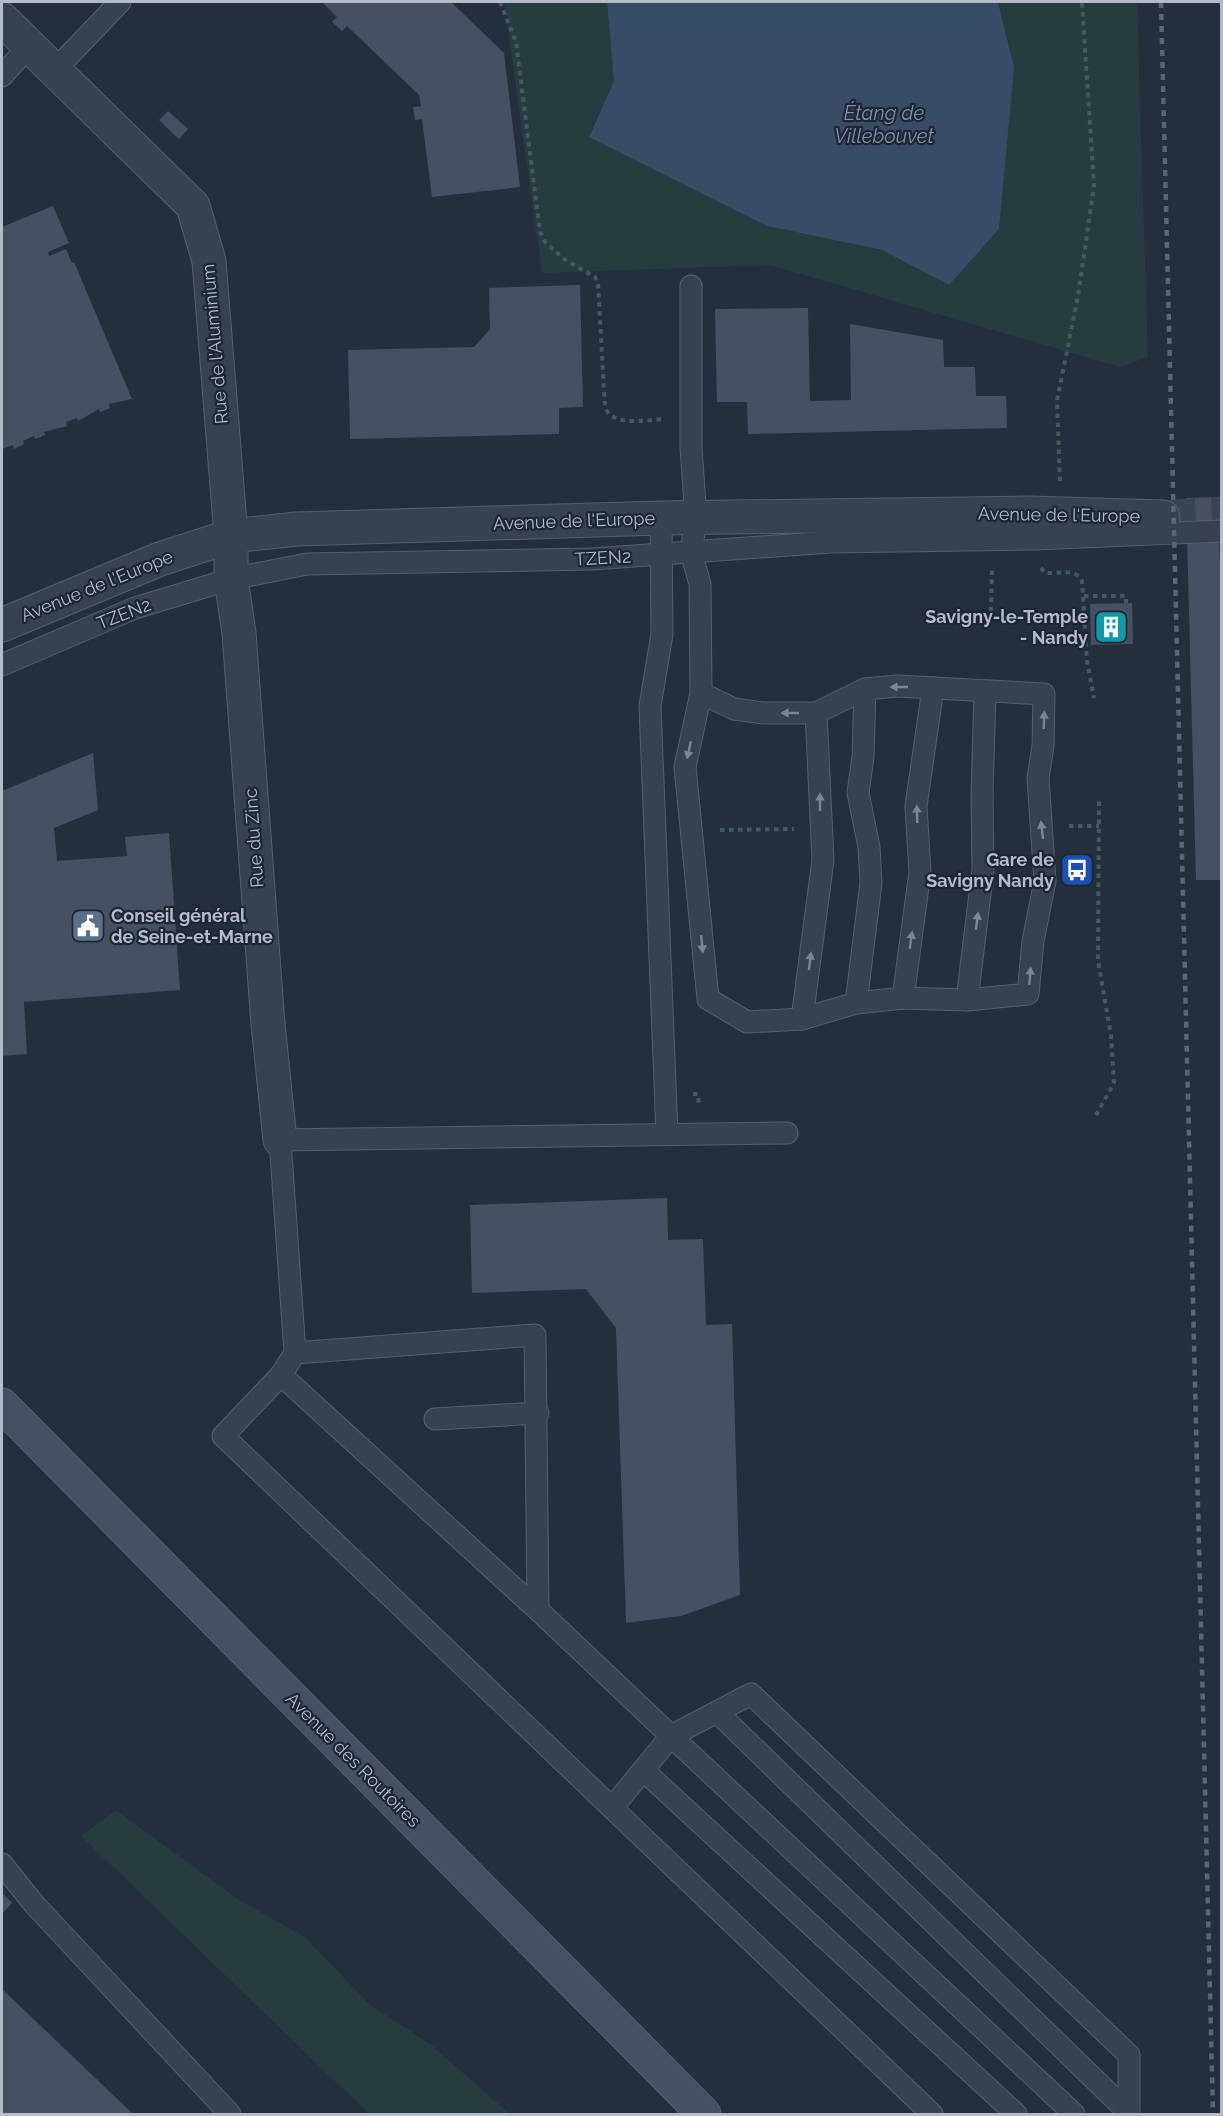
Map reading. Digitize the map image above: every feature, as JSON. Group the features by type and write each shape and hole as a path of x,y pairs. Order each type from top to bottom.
{"street":[{"name":"Rue de l'Aluminium","path":"2,19 193,206 209,261 231,536"},
{"name":"Avenue de l'Europe","path":"2,625 160,559 231,536 297,529 661,518 1057,514 1163,517"},
{"name":"Rue du Zinc","path":"231,536 231,579 238,633 268,1024 280,1140"},
{"name":"Avenue des Routoires","path":"2,1405 704,2115"}],"lane":[{"path":"55,70 120,2"},
{"path":"2,76 29,46"},
{"path":"691,285 692,418 696,519 692,552 700,584 701,693 685,767 708,999 747,1022 802,1019 856,1003 903,998 967,1000 1028,994 1033,941 1045,881 1038,778 1043,746 1044,694 897,686 865,689 816,713 764,713 734,709 701,693"},
{"path":"661,518 662,634 650,706 667,1134"},
{"name":"TZEN2","path":"2,664 135,608 231,579 307,564 592,559 831,542 1035,539 1221,531"},
{"path":"903,998 920,872 916,806 933,688"},
{"path":"856,1003 870,883 868,847 858,793 863,757 865,689"},
{"path":"967,1000 983,869 982,795 985,692"},
{"path":"802,1019 823,860 816,713"},
{"path":"787,1133 280,1140 295,1353 281,1375 223,1436 932,2115"},
{"path":"295,1353 535,1335 538,1413 538,1610"},
{"path":"281,1375 538,1610 1074,2115"},
{"path":"435,1419 538,1413"},
{"path":"612,1808 671,1736 751,1694 1129,2055 1129,2114"},
{"path":"717,1712 1129,2114"},
{"path":"644,1770 1016,2115"},
{"path":"2,1864 34,1904 230,2115"}],"path":[{"path":"500,2 516,42 540,232 554,251 595,277 598,283 604,400 608,414 626,420 692,418"},
{"path":"1057,514 1060,493 1057,401 1078,296 1094,186 1082,2"},
{"path":"1039,566 1044,573 1072,572 1079,575 1088,624 1086,661 1094,698"},
{"path":"991,611 992,568"},
{"path":"1084,596 1126,596 1126,603"},
{"path":"1096,1115 1114,1083 1111,1035 1098,961 1099,801"},
{"path":"1067,826 1099,826"},
{"path":"715,830 801,829"}],"green space":[{"path":"504,2 607,2 614,81 589,136 767,226 882,250 949,285 1014,67 998,2 1137,2 1148,357 1120,367 770,265 542,273"},
{"path":"116,1810 239,1900 305,1937 370,2005 430,2044 510,2114 369,2114 81,1836"}],"water":[{"name":"Étang de Villebouvet","path":"607,2 998,2 1014,67 999,229 949,285 882,250 767,226 589,137 614,81"}],"building":[{"path":"322,2 451,2 504,53 520,187 432,197 422,119 415,120 413,107 421,106 419,95 347,26 342,31 332,22 337,17"},
{"path":"168,111 188,129 179,139 159,120"},
{"path":"53,206 69,243 48,252 49,256 66,249 72,263 74,262 132,399 109,404 110,408 100,412 99,409 78,421 77,418 66,422 67,426 44,432 45,435 35,439 34,436 23,441 24,444 14,449 13,445 2,449 2,227"},
{"path":"580,285 583,407 559,408 559,434 350,439 348,350 474,347 490,329 489,288"},
{"path":"808,308 810,401 851,400 850,324 943,340 944,367 975,367 976,396 1006,396 1007,428 748,434 747,402 717,402 715,309"},
{"path":"1218,497 1222,640 1222,880 1196,880 1186,498"},
{"name":"Savigny-le-Temple - Nandy","path":"1132,603 1133,644 1091,645 1090,604"},
{"name":"Conseil général de Seine-et-Marne","path":"93,753 98,810 54,828 57,861 127,856 125,837 169,833 180,990 24,1002 27,1054 2,1056 2,791"},
{"path":"667,1198 668,1240 703,1239 706,1325 732,1324 740,1595 681,1616 626,1623 616,1328 586,1289 472,1293 470,1205"},
{"path":"2,1893 12,1903 2,1914"},
{"path":"2,1989 133,2114 2,2114"}],"tunnel":[{"path":"1163,517 1222,513"}],"railway":[{"path":"1161,2 1213,2114"}],"place":[{"name":"Savigny-le-Temple - Nandy","path":"1111,627"},
{"name":"Gare de Savigny Nandy","path":"1077,870"},
{"name":"Conseil général de Seine-et-Marne","path":"88,926"}]}
